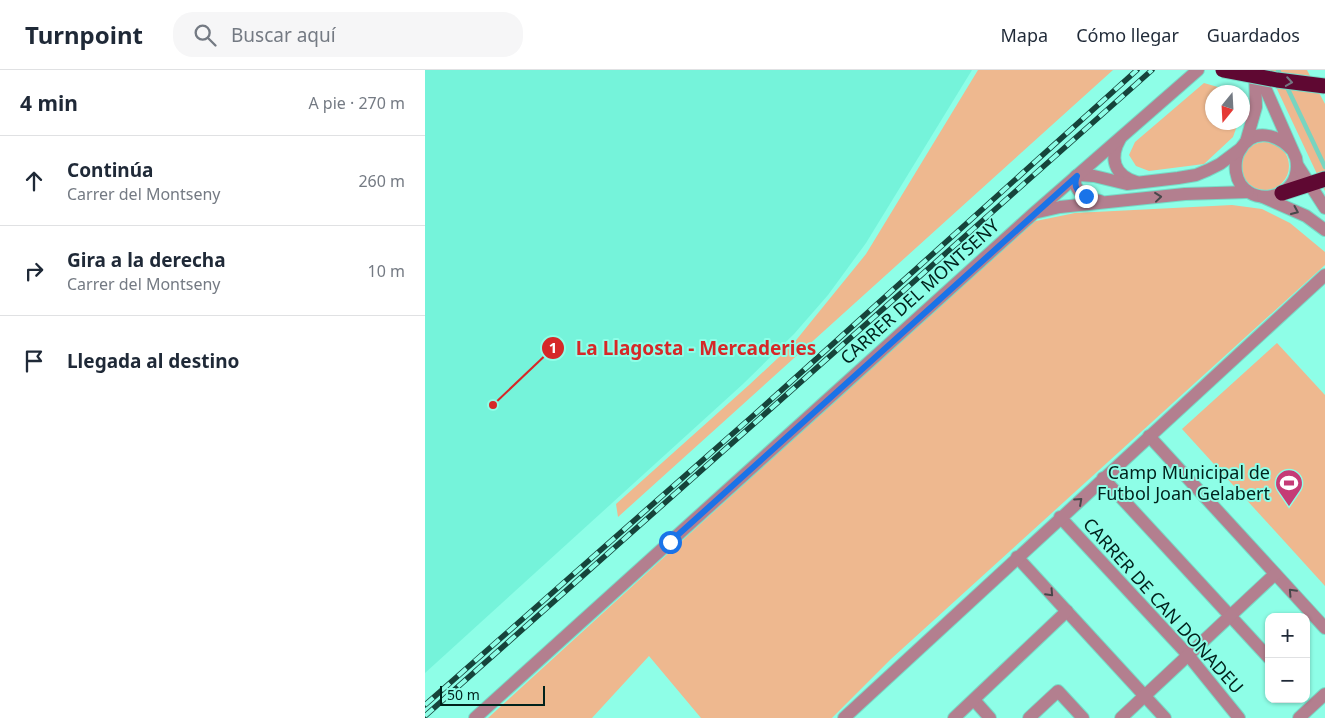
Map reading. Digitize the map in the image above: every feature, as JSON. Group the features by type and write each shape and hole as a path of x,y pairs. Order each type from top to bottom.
{"highway":[{"path":"1223,70 1277,80 1325,86"},
{"path":"1282,193 1318,181"}],"street":[{"name":"CARRER DEL MONTSENY","path":"475,718 1033,214 1199,70"},
{"path":"1255,71 1255,108 1243,146 1237,158 1235,168 1237,177 1241,185 1248,192 1306,216 1325,230"},
{"path":"1255,71 1266,90 1298,166 1294,182 1289,188 1282,193 1263,197"},
{"path":"1077,175 1094,176 1121,183 1195,175 1220,164 1254,137 1270,136 1285,143 1292,150"},
{"path":"1121,138 1114,154 1116,166 1123,176 1138,182"},
{"path":"1298,166 1318,181 1325,208"},
{"name":"CARRER DEL MONTSENY","path":"1077,175 1075,184 1080,193 1092,199 1110,202"},
{"name":"CARRER DEL MONTSENY","path":"1033,214 1051,208 1185,194 1248,192"},
{"path":"844,718 1325,275"},
{"path":"1149,436 1325,628"},
{"path":"1103,478 1265,654"},
{"name":"CARRER DE CAN DONADEU","path":"1060,518 1188,655 1239,718"},
{"path":"1017,557 1165,718"},
{"path":"1121,718 1275,574"},
{"path":"963,715 973,700 1067,611"},
{"path":"1029,718 1058,691 1083,718"},
{"path":"1310,702 1325,694"},
{"path":"973,700 990,718"},
{"path":"1299,718 1308,703"}],"shaded area":[{"path":"425,70 972,70 866,243 828,295 794,334 743,384 425,673"},
{"path":"978,70 1113,70 618,517 616,504 793,344 866,254"},
{"path":"1268,70 1307,70 1325,104 1325,191"},
{"path":"1204,83 1211,85 1205,85 1205,130 1236,130 1233,137 1204,164 1149,171 1136,166 1129,155 1135,142"},
{"path":"1265,142 1274,144 1282,149 1287,157 1289,166 1287,175 1282,183 1274,188 1265,190 1256,188 1248,183 1243,175 1241,166 1243,157 1248,149 1256,144"},
{"path":"1232,205 1262,209 1290,223 1325,252 1325,265 891,659 832,718 701,718 649,656 592,718 488,718 1031,222 1075,213"},
{"name":"Camp Municipal de Futbol Joan Gelabert","path":"1277,343 1325,395 1325,586 1182,429"}],"waterway":[{"path":"1278,70 1282,78"},
{"path":"1286,85 1325,167"}],"railway":[{"path":"425,705 755,414 1137,70"},
{"path":"425,716 1152,70"}],"place":[{"name":"La Llagosta - Mercaderies","path":"493,405"},
{"name":"Camp Municipal de Futbol Joan Gelabert","path":"1289,507"}],"route":[{"path":"670,542 1077,176 1075,179 1077,189 1086,196"}]}
